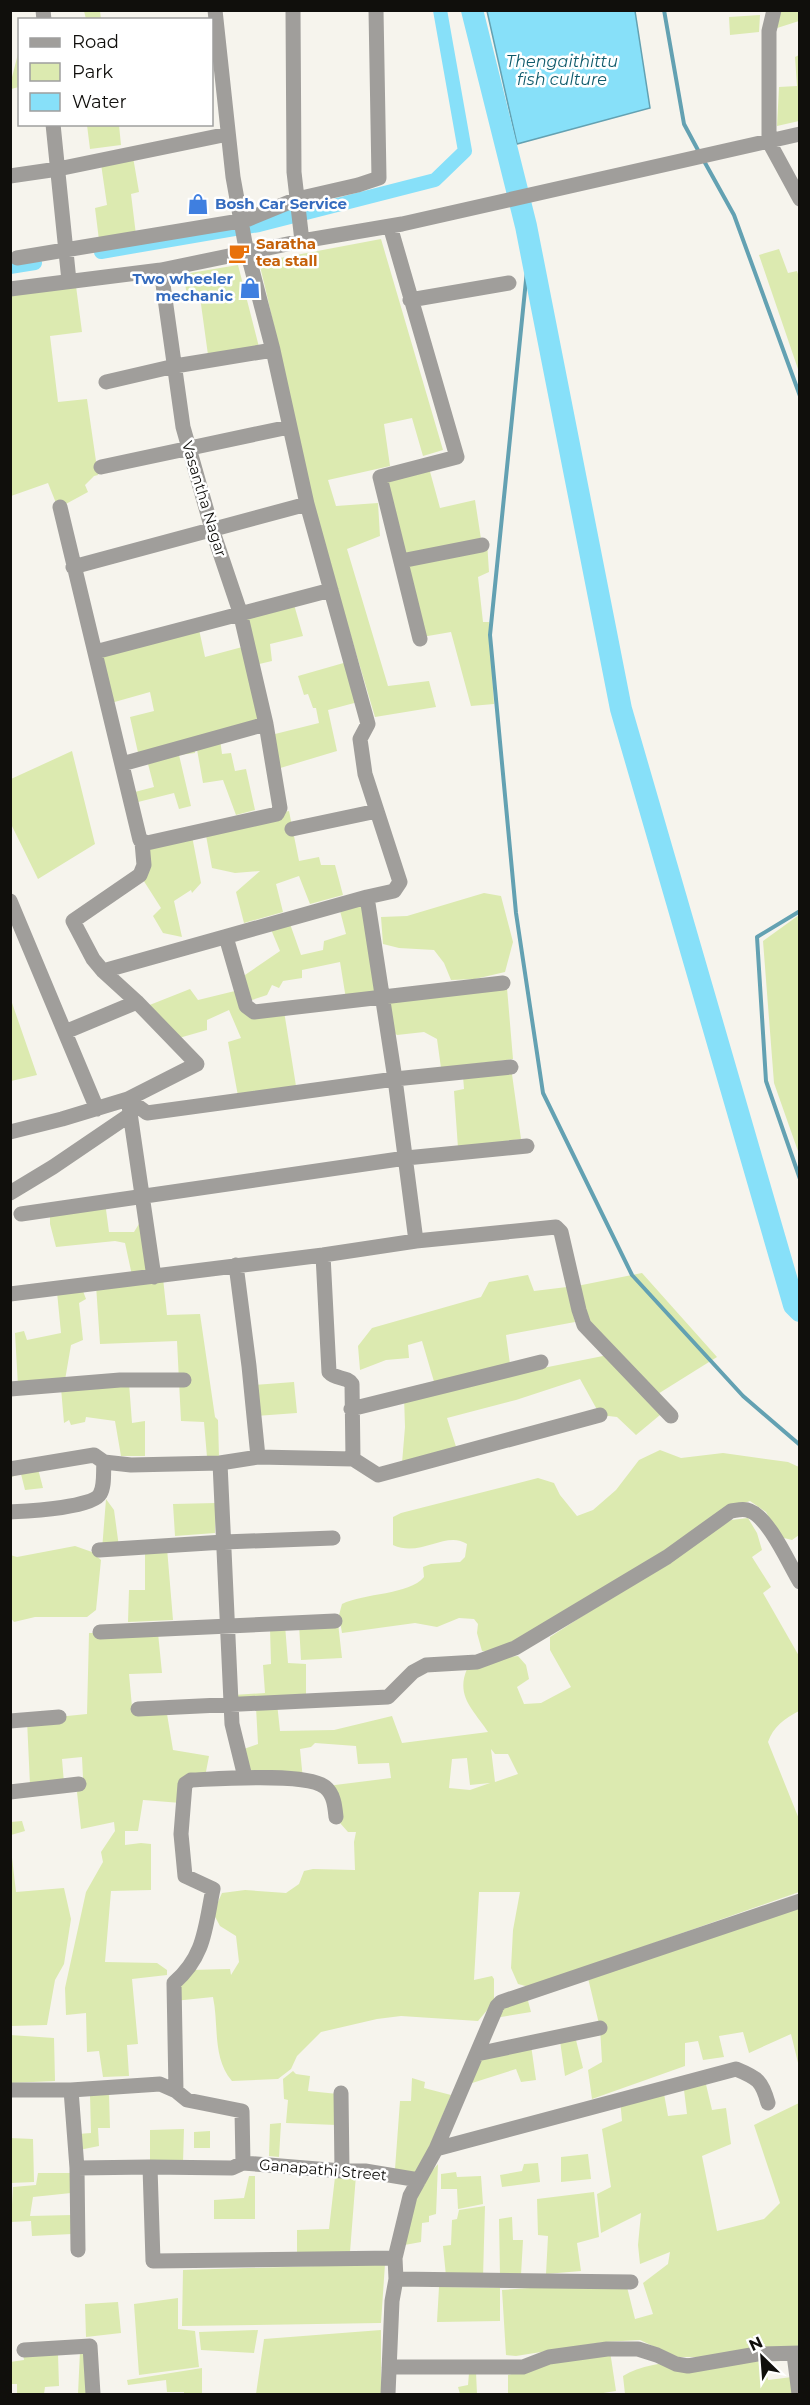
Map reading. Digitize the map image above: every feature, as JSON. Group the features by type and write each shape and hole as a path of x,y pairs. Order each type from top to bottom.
{"street":[{"path":"103,971 394,891 400,882 366,774 360,739 368,724 307,504 273,350 246,247 216,59 215,10"},
{"path":"293,10 294,172 301,235"},
{"path":"17,258 241,223 379,178 376,10"},
{"path":"774,10 769,31 769,142 797,189"},
{"path":"53,126 69,278"},
{"path":"10,176 58,169 228,134"},
{"path":"10,289 69,278 161,270 301,235 396,225 800,134"},
{"path":"396,225 410,300 457,457 380,477 420,639"},
{"name":"Vasantha Nagar","path":"142,842 147,843 277,814 280,808 266,724 240,612 212,529 183,427 161,270"},
{"path":"410,300 509,284"},
{"path":"106,382 175,366 273,350"},
{"path":"100,466 289,427"},
{"path":"73,567 307,504"},
{"path":"10,1193 53,1167 129,1106 197,1064 137,1002 103,971 93,959 73,921 140,875 144,865 142,842 60,507"},
{"path":"401,561 482,545"},
{"path":"95,652 240,612 331,590"},
{"path":"122,764 266,724"},
{"path":"292,830 377,811"},
{"path":"367,897 395,1079 416,1241"},
{"path":"10,901 97,1109"},
{"path":"226,937 246,1006 251,1011 503,983"},
{"path":"65,1032 137,1002"},
{"path":"10,1132 97,1109 129,1106 147,1113 395,1079 511,1067"},
{"path":"129,1106 154,1277"},
{"path":"21,1214 406,1158 527,1146"},
{"path":"10,1294 416,1241 556,1227 561,1232 584,1325 671,1416"},
{"path":"322,1255 329,1372 351,1383 352,1459"},
{"path":"236,1265 258,1457"},
{"path":"351,1409 541,1362"},
{"path":"10,1389 120,1380 184,1380"},
{"path":"10,1469 94,1455 104,1462 131,1465 220,1462 258,1457 352,1459 378,1475 600,1415"},
{"path":"10,1512 73,1505 93,1500 101,1492 104,1462"},
{"path":"220,1462 232,1724 245,1777"},
{"path":"138,1709 384,1698 392,1694 413,1672 426,1665 477,1662 515,1648 668,1557 731,1511 742,1509 752,1511 764,1521 800,1582"},
{"path":"99,1550 333,1538"},
{"path":"100,1632 335,1621"},
{"path":"10,1721 58,1717"},
{"path":"10,2090 71,2090 160,2084 176,2091 174,1983 187,1971 202,1945 213,1889 185,1876 181,1834 185,1784 191,1780 245,1777 319,1783 329,1791 336,1817"},
{"path":"10,1792 79,1784"},
{"path":"388,2394 392,2301 396,2279 395,2258 410,2196 436,2149 497,2006 501,2002 800,1901"},
{"path":"477,2054 600,2028"},
{"path":"436,2149 736,2069 758,2080 763,2086 768,2103"},
{"path":"71,2090 78,2250"},
{"name":"Ganapathi Street","path":"176,2091 186,2100 242,2111 243,2163 365,2171 419,2180"},
{"path":"341,2093 342,2171"},
{"path":"76,2168 232,2168 243,2163"},
{"path":"150,2167 153,2261 395,2258"},
{"path":"396,2279 631,2282"},
{"path":"24,2350 90,2346 93,2394"},
{"path":"389,2367 523,2367 549,2358 607,2349 638,2349 676,2364 688,2366 757,2354 797,2354 799,2394"}],"green space":[{"path":"84,11 100,11 101,18 86,18"},
{"path":"776,11 799,11 799,21 774,29"},
{"path":"760,15 759,32 730,35 729,17"},
{"path":"18,54 18,87 11,89"},
{"path":"799,55 799,121 777,126 779,87 797,86 795,57"},
{"path":"87,126 119,126 121,145 90,149"},
{"path":"133,157 139,192 131,194 136,235 99,240 95,208 107,205 101,164"},
{"path":"381,239 443,450 423,456 412,418 384,424 390,466 328,480 336,506 378,503 380,536 347,549 388,686 429,681 436,707 375,717 315,507 259,262"},
{"path":"779,249 788,273 797,271 799,277 799,372 759,255"},
{"path":"238,265 259,347 208,355 200,297 187,298 184,274"},
{"path":"76,286 82,332 50,336 58,402 87,399 98,475 85,485 88,492 64,505 56,503 48,483 11,496 11,296"},
{"path":"429,468 440,508 475,500 481,539 487,541 489,572 478,577 483,622 489,622 494,704 471,706 451,632 422,637 384,479"},
{"path":"293,601 303,636 270,644 272,661 255,665 243,614"},
{"path":"198,625 205,657 246,646 265,723 139,757 130,717 154,711 150,692 111,703 99,653"},
{"path":"347,662 358,702 328,710 337,751 277,769 271,735 319,723 316,708 313,708 308,694 304,695 298,676"},
{"path":"220,739 222,754 231,753 235,771 246,769 255,810 236,815 223,780 203,783 196,744"},
{"path":"194,744 195,753 179,755 191,806 179,809 174,793 134,803 131,793 154,787 147,760"},
{"path":"72,751 95,844 38,879 11,824 11,779"},
{"path":"289,811 299,861 319,857 321,865 335,865 343,895 310,904 299,876 276,884 283,912 244,923 236,892 260,871 235,873 212,868 205,830"},
{"path":"192,836 201,883 192,893 191,890 174,901 182,937 163,933 153,916 161,908 140,875 145,845"},
{"path":"484,893 501,896 513,942 505,972 475,979 451,980 444,963 434,950 399,948 383,944 381,917 407,916"},
{"path":"364,898 379,996 346,999 340,962 302,970 302,978 283,981 279,988 272,985 267,995 249,1001 242,977 280,951 270,927 289,921 301,955 323,950 324,941 346,934 339,907"},
{"path":"799,915 799,1154 774,1083 763,941"},
{"path":"507,988 513,1059 441,1068 437,1039 424,1032 397,1035 391,1030 388,1000"},
{"path":"190,989 198,1000 239,990 248,1008 284,1011 296,1086 238,1096 228,1042 241,1038 229,1010 207,1020 207,1030 179,1038 142,1008"},
{"path":"11,1000 37,1075 10,1081"},
{"path":"511,1067 521,1139 458,1148 454,1091 464,1089 463,1076"},
{"path":"105,1202 109,1232 134,1232 142,1219 154,1275 133,1280 125,1243 115,1241 56,1247 50,1224 50,1210"},
{"path":"642,1273 717,1357 653,1397 590,1324 577,1286"},
{"path":"528,1275 534,1291 567,1287 575,1322 506,1335 510,1364 435,1385 422,1341 408,1345 409,1358 386,1360 360,1370 358,1346 372,1328 481,1297 489,1282"},
{"path":"163,1278 167,1315 200,1314 215,1417 218,1420 219,1457 207,1457 204,1422 181,1421 177,1341 100,1344 96,1285"},
{"path":"83,1291 86,1299 79,1303 83,1340 71,1345 65,1380 18,1386 15,1333 24,1331 27,1340 61,1333 57,1292"},
{"path":"608,1355 666,1410 636,1435 617,1417 600,1415 580,1379 516,1400 447,1418 458,1453 402,1463 405,1427 404,1396"},
{"path":"294,1382 297,1413 256,1416 253,1385"},
{"path":"129,1383 132,1423 145,1421 145,1456 121,1456 115,1421 86,1417 85,1422 71,1425 69,1420 64,1423 61,1388"},
{"path":"660,1450 681,1458 723,1453 788,1462 799,1467 799,1535 792,1540 780,1537 766,1512 750,1501 730,1508 666,1554 495,1652 482,1651 477,1633 478,1624 474,1619 459,1618 437,1627 415,1623 342,1633 339,1615 342,1604 408,1587 424,1577 423,1567 431,1564 460,1562 465,1557 467,1544 459,1541 451,1540 413,1548 393,1545 393,1517 538,1478 554,1483 560,1495 577,1516 593,1510 616,1490 639,1460"},
{"path":"37,1465 43,1488 25,1490 21,1474 11,1477 11,1469"},
{"path":"106,1499 114,1510 119,1547 102,1550"},
{"path":"216,1503 215,1533 175,1536 173,1504"},
{"path":"748,1518 757,1533 762,1550 752,1557 771,1587 763,1593 799,1656 799,1711 780,1724 768,1742 799,1819 799,1892 529,1987 518,1984 511,1968 513,1930 520,1892 479,1892 474,1980 492,1976 494,2002 478,2021 401,2016 321,2032 297,2056 291,2069 278,2079 232,2081 221,2062 213,1997 174,2001 174,1985 190,1970 230,1969 231,1975 239,1962 236,1936 220,1926 213,1913 222,1893 245,1890 286,1893 299,1884 304,1871 313,1869 355,1870 356,1832 348,1832 340,1823 327,1786 391,1778 389,1763 358,1764 356,1746 315,1743 311,1747 300,1749 303,1780 247,1777 238,1751 258,1744 256,1707 277,1703 280,1731 334,1730 392,1716 402,1743 488,1732 465,1696 463,1688 467,1669 518,1656 526,1665 529,1679 517,1687 524,1704 541,1703 571,1687 550,1650 550,1637 731,1520","holes":["491,1749 495,1754 508,1754 518,1774 495,1782","467,1758 470,1785 490,1783 470,1790 449,1788 452,1759"]},
{"path":"75,1546 92,1552 101,1560 96,1610 87,1617 35,1617 14,1622 10,1617 10,1555 17,1557"},
{"path":"167,1548 173,1620 128,1622 129,1590 145,1590 145,1550"},
{"path":"338,1623 342,1658 301,1660 299,1624"},
{"path":"285,1625 288,1663 306,1664 306,1699 232,1706 233,1695 265,1693 263,1665 271,1664 270,1628"},
{"path":"89,1633 158,1633 162,1673 129,1674 132,1707 167,1714 173,1750 209,1756 205,1777 187,1781 181,1803 143,1800 138,1831 125,1831 125,1845 151,1844 151,1890 111,1891 105,1962 157,1963 167,1970 167,1975 132,1979 138,2044 127,2045 129,2076 103,2077 99,2051 87,2052 86,2013 66,2015 65,1988 86,1892 103,1862 101,1852 115,1831 114,1822 81,1829 77,1792 83,1778 82,1757 62,1759 64,1783 30,1785 27,1720 87,1714"},
{"path":"22,1821 25,1831 11,1835 11,1822"},
{"path":"11,1849 16,1892 64,1888 71,1919 64,1964 55,1980 47,2025 11,2026"},
{"path":"799,1902 799,2067 791,2034 749,2053 743,2032 719,2036 724,2057 703,2060 698,2041 685,2043 685,2066 592,2099 588,2070 602,2062 600,2028 588,1978"},
{"path":"527,1997 531,2012 495,2018 500,2006"},
{"path":"10,2035 54,2038 55,2081 11,2083"},
{"path":"575,2036 583,2068 565,2076 560,2041"},
{"path":"531,2045 536,2080 521,2082 516,2069 469,2084 480,2057"},
{"path":"293,2071 296,2074 310,2076 308,2091 338,2094 337,2125 286,2123 288,2100 284,2099 283,2079"},
{"path":"412,2078 425,2082 424,2088 451,2095 418,2174 395,2169 400,2101 411,2101"},
{"path":"705,2080 712,2110 726,2108 731,2144 702,2156 717,2231 764,2219 780,2203 754,2125 799,2103 799,2347 709,2357 676,2357 640,2340 604,2342 516,2356 506,2355 502,2290 544,2287 627,2287 635,2319 653,2314 643,2283 668,2264 670,2252 640,2264 638,2245 641,2213 601,2233 597,2194 611,2187 602,2129 622,2121 620,2099 663,2088 668,2116 687,2114 683,2082"},
{"path":"109,2094 110,2128 98,2128 99,2146 79,2150 78,2134 91,2133 90,2095"},
{"path":"281,2123 279,2157 269,2156 270,2124"},
{"path":"184,2129 183,2163 150,2162 150,2130"},
{"path":"210,2131 210,2148 194,2148 194,2132"},
{"path":"10,2138 33,2139 34,2182 11,2183"},
{"path":"588,2154 591,2179 561,2182 561,2157"},
{"path":"538,2163 540,2182 502,2187 500,2175 522,2171 524,2164"},
{"path":"438,2164 436,2214 429,2216 429,2222 422,2223 421,2242 399,2246 423,2181"},
{"path":"456,2172 457,2177 481,2176 483,2204 458,2209 457,2189 441,2189 441,2174"},
{"path":"38,2173 70,2173 71,2193 33,2197 30,2216 72,2215 72,2234 32,2236 31,2221 11,2222 13,2187 36,2185"},
{"path":"356,2175 350,2252 297,2254 297,2230 329,2229 335,2177"},
{"path":"249,2176 255,2176 255,2219 214,2219 214,2200 244,2198"},
{"path":"594,2192 599,2237 577,2243 581,2271 546,2274 548,2236 538,2235 537,2199"},
{"path":"485,2206 483,2278 446,2276 443,2246 451,2245 452,2220 457,2219 459,2210"},
{"path":"512,2217 513,2240 523,2240 521,2275 500,2276 499,2219"},
{"path":"385,2264 381,2323 182,2326 183,2270"},
{"path":"439,2287 500,2288 500,2321 437,2322"},
{"path":"178,2298 178,2329 195,2331 199,2367 139,2375 134,2304"},
{"path":"118,2302 121,2333 86,2337 85,2304"},
{"path":"258,2330 254,2353 201,2350 199,2332"},
{"path":"381,2330 381,2394 256,2394 264,2339"},
{"path":"88,2350 90,2394 78,2394 80,2351"},
{"path":"610,2351 616,2391 597,2394 508,2394 508,2375"},
{"path":"23,2354 58,2354 59,2386 45,2387 44,2394 17,2394 17,2384 11,2384 10,2362 24,2360"},
{"path":"764,2357 768,2380 792,2377 793,2394 625,2394 623,2376 653,2365 691,2360"},
{"path":"202,2368 202,2394 167,2392 166,2380 128,2385 127,2380"},
{"path":"476,2372 477,2394 460,2394 458,2387 468,2385 469,2373"}],"water":[{"name":"Thengaithittu fish culture","path":"487,11 635,11 650,108 517,144"}],"waterway":[{"path":"101,252 259,225 435,180 465,151 440,10"},
{"path":"472,10 526,226 621,709 794,1305 800,1311"},
{"path":"480,10 526,193"},
{"path":"664,10 684,124 699,152"},
{"path":"704,161 734,215 800,396"},
{"path":"527,200 532,221 490,635 516,913 543,1093 632,1275 743,1396 800,1445"},
{"path":"10,267 35,263"},
{"path":"800,911 757,937 766,1081 800,1179"}],"place":[{"name":"Bosh Car Service","path":"198,204"},
{"name":"Saratha tea stall","path":"239,253"},
{"name":"Two wheeler mechanic","path":"250,288"}]}
